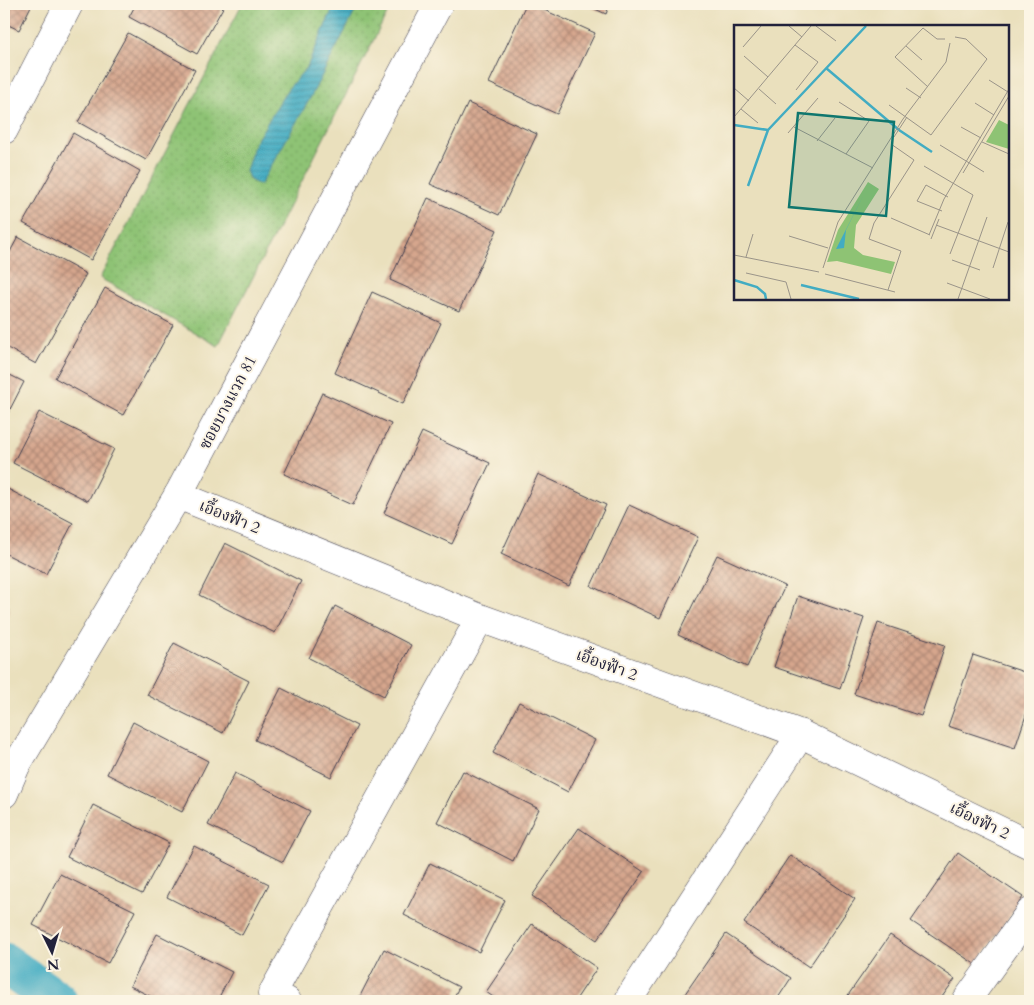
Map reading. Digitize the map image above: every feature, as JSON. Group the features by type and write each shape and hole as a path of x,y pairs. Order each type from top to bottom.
{"street":[{"path":"4,130 69,4"},
{"name":"ซอยบางแวก 81","path":"4,794 10,763 178,495 439,4"},
{"name":"เอื้องฟ้า 2","path":"178,495 480,618 801,734 1030,845"},
{"path":"287,1001 272,994 480,618"},
{"path":"630,996 801,734"},
{"path":"966,1001 1030,912"}],"green space":[{"path":"242,4 392,4 218,346 100,278"}],"water":[{"path":"335,4 359,4 308,102 260,185 250,180 246,171 255,143 287,90 307,67"}],"building":[{"path":"4,4 32,4 19,30 4,23"},
{"path":"136,4 225,4 197,54 129,17"},
{"path":"526,4 531,4 595,33 557,114 489,83"},
{"path":"584,4 610,4 606,14"},
{"path":"128,33 195,70 146,160 78,122"},
{"path":"468,103 537,134 499,215 430,184"},
{"path":"73,133 140,171 91,260 23,223"},
{"path":"428,198 497,230 459,311 390,280"},
{"path":"18,237 86,274 36,364 4,346 4,263"},
{"path":"105,288 173,325 123,415 55,378"},
{"path":"372,292 441,323 403,404 335,373"},
{"path":"4,372 24,382 4,421"},
{"path":"322,393 391,424 353,505 284,474"},
{"path":"39,412 114,449 88,501 13,463"},
{"path":"422,432 490,463 452,544 384,513"},
{"path":"538,474 606,505 569,586 501,554"},
{"path":"4,487 73,523 46,574 4,553"},
{"path":"629,505 698,537 660,618 591,586"},
{"path":"225,543 301,581 275,633 199,595"},
{"path":"717,555 785,586 747,667 678,635"},
{"path":"798,596 864,618 840,689 774,667"},
{"path":"335,606 411,645 384,696 309,658"},
{"path":"4,607 10,610 4,622"},
{"path":"878,623 945,645 921,716 854,694"},
{"path":"174,643 249,681 223,733 147,695"},
{"path":"973,655 1030,674 1030,703 1015,748 948,726"},
{"path":"281,688 357,726 331,777 255,740"},
{"path":"519,702 595,740 568,792 493,753"},
{"path":"133,722 208,761 182,812 107,774"},
{"path":"463,771 539,809 513,861 437,822"},
{"path":"235,773 310,811 283,862 208,825"},
{"path":"93,805 169,843 142,894 67,857"},
{"path":"579,828 644,872 597,940 532,896"},
{"path":"194,846 269,884 242,935 167,897"},
{"path":"958,853 1023,897 976,965 911,921"},
{"path":"790,855 855,899 809,967 744,923"},
{"path":"430,863 505,900 479,952 404,915"},
{"path":"60,874 135,911 108,963 33,925"},
{"path":"532,924 597,968 575,1001 499,1001 486,992"},
{"path":"157,934 232,972 217,1001 160,1001 130,986"},
{"path":"726,934 791,978 776,1001 680,1001"},
{"path":"890,935 955,979 939,1001 844,1001"},
{"path":"384,949 459,987 452,1001 358,1000"}],"waterway":[{"path":"4,963 57,1001"}]}
